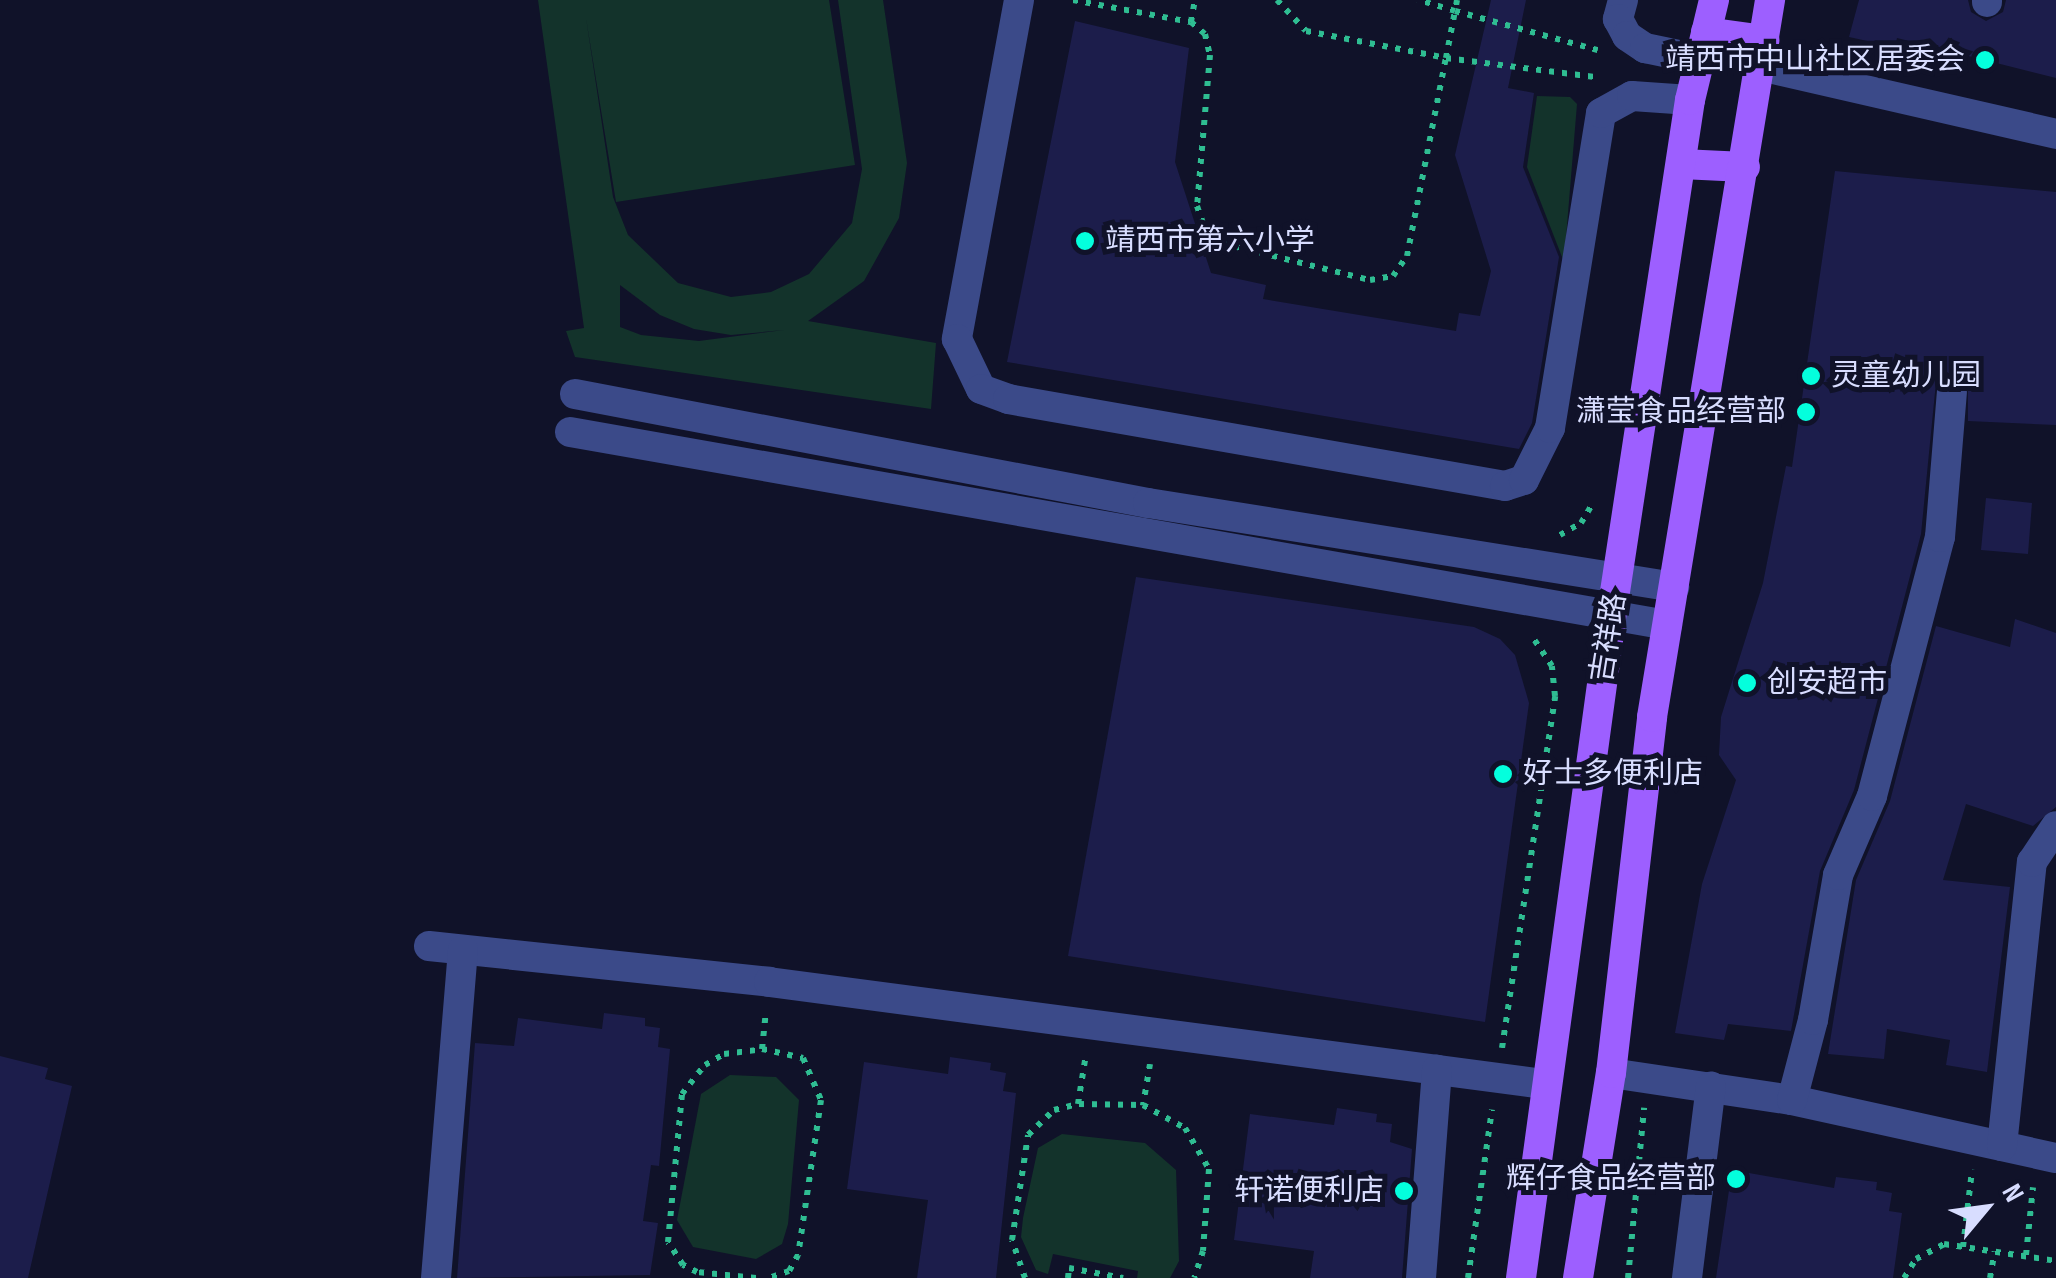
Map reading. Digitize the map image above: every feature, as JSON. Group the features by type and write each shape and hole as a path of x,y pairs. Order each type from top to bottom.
{"main road":[{"name":"吉祥路","path":"1521,1278 1544,1084 1611,618 1690,100 1714,0"},
{"name":"吉祥路","path":"1578,1278 1626,1074 1667,624 1770,0"},
{"path":"1702,46 1762,54"},
{"path":"1681,164 1745,167"}],"street":[{"path":"1019,0 957,339 982,389 1008,399 1504,486 1524,480 1550,428 1601,113 1632,96 1690,100"},
{"path":"1623,0 1618,20 1628,36 1645,48 1702,46"},
{"path":"1762,54 2056,134"},
{"path":"1792,1100 1813,1020 1838,876 1872,796 1940,537 1952,392"},
{"path":"575,394 1148,503 1674,587"},
{"path":"570,432 1611,618 1667,624"},
{"path":"1988,1142 2032,862 2056,826"},
{"path":"429,946 1090,1023 1544,1084"},
{"path":"436,1278 463,950"},
{"path":"1421,1278 1437,1070"},
{"path":"1626,1074 1792,1100 2048,1157"},
{"path":"1687,1278 1711,1086"}],"path":[{"path":"1073,0 1190,22 1205,34 1210,54 1198,206 1209,240 1370,280 1394,276 1408,256 1457,0"},
{"path":"1190,22 1195,0"},
{"path":"1276,0 1306,31 1446,58 1615,80"},
{"path":"1418,0 1604,52"},
{"path":"1468,1278 1555,696 1552,666 1526,627"},
{"path":"1078,1104 1090,1023"},
{"path":"1142,1105 1156,1033"},
{"path":"756,1278 696,1272 683,1265 668,1242 682,1094 714,1059 762,1049 803,1058 821,1100 798,1255 789,1270 769,1278"},
{"path":"1626,1074 1645,1114 1628,1278"},
{"path":"1025,1278 1012,1240 1028,1135 1054,1110 1078,1104 1142,1105 1185,1128 1210,1169 1203,1251 1194,1278"},
{"path":"1963,1246 1988,1142"},
{"path":"2026,1256 2048,1157"},
{"path":"1904,1278 1930,1250 1963,1246 2056,1261"},
{"path":"1990,1278 1995,1251"},
{"path":"1068,1278 1068,1268 1123,1278"}],"green space":[{"path":"538,0 829,0 855,165 616,202 586,18 613,197 628,235 678,283 731,297 771,292 809,274 852,223 862,169 838,0 883,0 907,163 899,218 864,281 808,321 936,343 931,409 575,357 566,331 584,328","holes":["620,285 660,315 694,329 731,335 784,330 699,341 641,335 620,327"]},
{"path":"1537,96 1570,97 1577,104 1564,262 1527,167"},
{"path":"730,1075 776,1077 799,1100 788,1224 782,1244 756,1259 693,1247 677,1220 701,1094"},
{"path":"1062,1134 1145,1143 1176,1170 1179,1261 1170,1278 1137,1278 1138,1271 1053,1254 1048,1274 1036,1270 1021,1237 1023,1218 1038,1148"}],"building":[{"path":"1491,0 1526,0 1508,88 1534,93 1523,167 1559,257 1532,423 1519,449 1007,362 1075,21 1189,48 1175,162 1211,273 1266,285 1263,299 1456,331 1459,313 1480,316 1491,271 1455,155"},
{"name":"靖西市中山社区居委会","path":"1859,0 1968,0 1971,12 1986,21 2003,12 2006,0 2056,0 2056,78 1897,38 1895,47 1849,37"},
{"path":"1835,171 2056,192 2056,425 1968,421 1968,383 1953,373 1936,382 1921,534 1854,790 1820,871 1791,1031 1728,1024 1724,1040 1675,1033 1702,884 1736,780 1719,755 1721,717 1763,583 1786,466 1792,467"},
{"path":"1986,498 2032,503 2028,554 1981,550"},
{"path":"1136,577 1474,627 1500,639 1515,655 1529,703 1485,1022 1068,956"},
{"path":"2015,619 2056,633 2056,807 2033,826 1966,804 1943,880 2010,887 1987,1072 1946,1065 1950,1040 1887,1029 1884,1059 1828,1054 1856,880 1890,801 1936,626 2010,647"},
{"path":"604,1013 645,1018 645,1026 660,1028 658,1047 670,1049 659,1166 651,1165 643,1221 658,1223 650,1275 457,1278 475,1043 514,1046 518,1018 602,1029"},
{"path":"0,1056 48,1068 45,1079 72,1086 28,1278 0,1278"},
{"path":"950,1057 991,1063 990,1070 1006,1073 1003,1091 1016,1093 996,1278 917,1278 928,1200 847,1189 864,1062 948,1074"},
{"path":"1337,1108 1377,1114 1376,1122 1392,1124 1390,1142 1412,1149 1402,1278 1310,1278 1314,1251 1234,1240 1250,1114 1334,1125"},
{"path":"1732,1170 1834,1188 1836,1177 1877,1182 1876,1190 1892,1193 1889,1211 1902,1213 1893,1278 1716,1278"}],"place":[{"name":"靖西市中山社区居委会","path":"1985,60"},
{"name":"靖西市第六小学","path":"1085,241"},
{"name":"灵童幼儿园","path":"1811,376"},
{"name":"潇莹食品经营部","path":"1806,412"},
{"name":"创安超市","path":"1747,683"},
{"name":"好士多便利店","path":"1503,774"},
{"name":"辉仔食品经营部","path":"1736,1179"},
{"name":"轩诺便利店","path":"1404,1191"}]}
